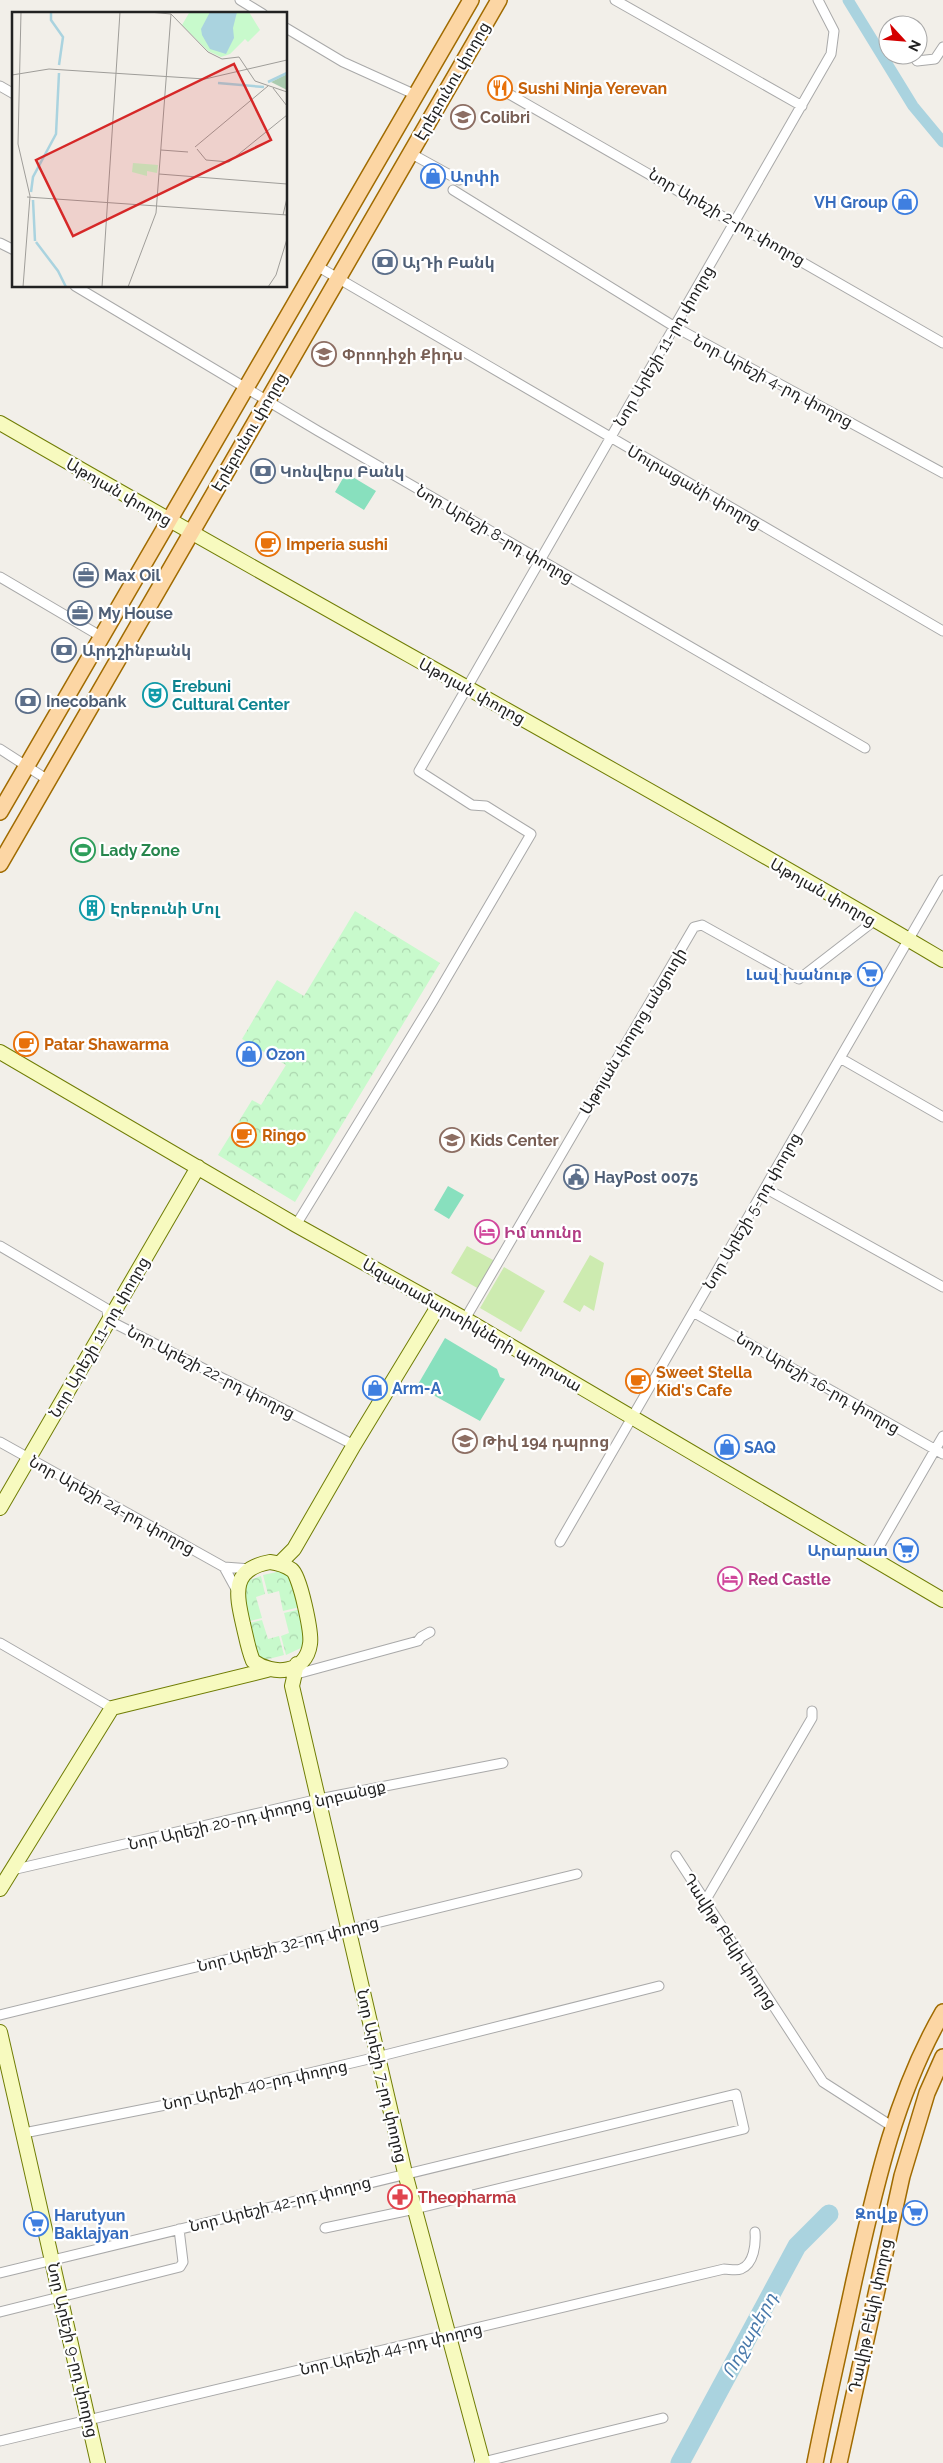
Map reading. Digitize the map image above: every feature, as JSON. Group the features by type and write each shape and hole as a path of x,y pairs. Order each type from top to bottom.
{"main road":[{"name":"Էրեբունու փողոց","path":"0,812 471,0"},
{"name":"Էրեբունու փողոց","path":"0,864 498,0"},
{"name":"Դավիթ Բեկի փողոց","path":"815,2463 873,2197 892,2127 909,2081 929,2036 943,2012"},
{"name":"Դավիթ Բեկի փողոց","path":"839,2463 900,2183 927,2093 943,2057"}],"street":[{"path":"240,0 260,12"},
{"path":"615,0 802,106"},
{"name":"Նոր Արեշի 11-րդ փողոց","path":"296,1225 433,1001 531,834 486,806 472,805 419,771 831,54 834,31 818,0"},
{"path":"288,29 343,62 416,95"},
{"path":"928,60 935,59 943,47"},
{"path":"0,86 12,93"},
{"name":"Նոր Արեշի 2-րդ փողոց","path":"509,94 735,221 943,342"},
{"path":"410,153 459,180"},
{"name":"Նոր Արեշի 4-րդ փողոց","path":"453,190 674,327 943,473"},
{"path":"0,243 12,249"},
{"name":"Մուրացանի փողոց","path":"317,266 610,439 943,631"},
{"name":"Նոր Արեշի 8-րդ փողոց","path":"78,288 267,401 865,748"},
{"name":"Աթոյան փողոց","path":"0,423 190,533 467,688 943,960"},
{"path":"0,577 102,637"},
{"path":"0,749 48,780"},
{"name":"Նոր Արեշի 5-րդ փողոց","path":"560,1542 943,880"},
{"name":"Աթոյան փողոց անցուղի","path":"466,1319 694,927 702,925 800,978 874,921"},
{"name":"Ազատամարտիկների պողոտա","path":"0,1052 296,1225 466,1319 872,1560 943,1600"},
{"path":"840,1058 943,1118"},
{"name":"Նոր Արեշի 11-րդ փողոց","path":"0,1508 198,1167"},
{"path":"765,1188 943,1287"},
{"name":"Նոր Արեշի 22-րդ փողոց","path":"0,1246 108,1310 108,1320 354,1445"},
{"path":"279,1564 294,1549 354,1445 439,1305"},
{"name":"Նոր Արեշի 16-րդ փողոց","path":"693,1312 939,1452"},
{"path":"872,1560 939,1452 943,1436"},
{"name":"Նոր Արեշի 24-րդ փողոց","path":"0,1442 224,1567 251,1569"},
{"path":"294,1549 296,1574 311,1642 294,1675"},
{"path":"236,1589 241,1578 251,1569 265,1563 279,1564 296,1574"},
{"path":"224,1567 236,1589 251,1657 242,1675"},
{"path":"294,1675 418,1642 430,1632"},
{"path":"0,1643 112,1708"},
{"name":"Նոր Արեշի 7-րդ փողոց","path":"251,1657 253,1661 273,1670 294,1675 318,1799 405,2173 450,2336 482,2463"},
{"path":"0,1889 112,1708 242,1675 273,1670"},
{"path":"704,1903 812,1718 812,1711"},
{"name":"Նոր Արեշի 20-րդ փողոց նրբանցք","path":"12,1870 318,1799 503,1763"},
{"name":"Դավիթ Բեկի փողոց","path":"676,1856 704,1903 823,2082 892,2127"},
{"name":"Նոր Արեշի 32-րդ փողոց","path":"0,2015 577,1874"},
{"name":"Նոր Արեշի 40-րդ փողոց","path":"24,2133 221,2094 378,2057 659,1986"},
{"name":"Նոր Արեշի 9-րդ փողոց","path":"0,2032 98,2463"},
{"name":"Նոր Արեշի 42-րդ փողոց","path":"0,2273 736,2094 744,2129 415,2209"},
{"path":"325,2228 415,2209"},
{"path":"0,2312 180,2267 183,2262 180,2229"},
{"name":"Նոր Արեշի 44-րդ փողոց","path":"0,2441 450,2336 724,2269 740,2269 749,2263 756,2244 754,2232"},
{"path":"482,2463 663,2418"}],"green space":[{"path":"346,473 376,491 364,510 335,492"},
{"path":"355,911 440,963 295,1202 218,1155 252,1100 261,1105 286,1065 242,1039 277,980 304,996"},
{"path":"448,1186 464,1195 449,1219 434,1210"},
{"path":"467,1246 495,1261 479,1289 451,1273"},
{"path":"590,1255 604,1263 594,1311 584,1305 580,1312 563,1302"},
{"path":"504,1267 545,1291 521,1332 480,1308"},
{"path":"445,1338 497,1369 500,1377 505,1379 480,1421 417,1386"},
{"path":"281,1571 291,1576 300,1607 283,1611 279,1591 268,1594 263,1575"},
{"path":"261,1576 265,1594 256,1597 262,1618 246,1622 242,1588 247,1581"},
{"path":"301,1609 306,1640 303,1647 286,1655 281,1636 289,1633 284,1613"},
{"path":"262,1620 268,1639 279,1636 284,1655 265,1660 257,1655 246,1624"}],"waterway":[{"path":"848,0 913,106 943,142"},
{"name":"Ողջաբերդ","path":"680,2463 797,2246 829,2214"}],"place":[{"name":"Sushi Ninja Yerevan","path":"500,88"},
{"name":"Colibri","path":"463,117"},
{"name":"Արփի","path":"433,176"},
{"name":"VH Group","path":"905,202"},
{"name":"ԱյԴի Բանկ","path":"385,262"},
{"name":"Փրոդիջի Քիդս","path":"324,354"},
{"name":"Կոնվերս Բանկ","path":"263,471"},
{"name":"Imperia sushi","path":"268,544"},
{"name":"Max Oil","path":"86,575"},
{"name":"My House","path":"80,613"},
{"name":"Արդշինբանկ","path":"64,650"},
{"name":"Erebuni Cultural Center","path":"155,695"},
{"name":"Inecobank","path":"28,701"},
{"name":"Lady Zone","path":"83,850"},
{"name":"Էրեբունի Մոլ","path":"92,908"},
{"name":"Լավ խանութ","path":"870,974"},
{"name":"Patar Shawarma","path":"26,1044"},
{"name":"Ozon","path":"249,1054"},
{"name":"Ringo","path":"244,1135"},
{"name":"Kids Center","path":"452,1140"},
{"name":"HayPost 0075","path":"576,1177"},
{"name":"Իմ տունը","path":"487,1232"},
{"name":"Sweet Stella Kid's Cafe","path":"638,1381"},
{"name":"Arm-A","path":"375,1388"},
{"name":"Թիվ 194 դպրոց","path":"465,1441"},
{"name":"SAQ","path":"727,1447"},
{"name":"Արարատ","path":"906,1550"},
{"name":"Red Castle","path":"730,1579"},
{"name":"Theopharma","path":"400,2197"},
{"name":"Զովք","path":"915,2213"},
{"name":"Harutyun Baklajyan","path":"36,2224"}]}
